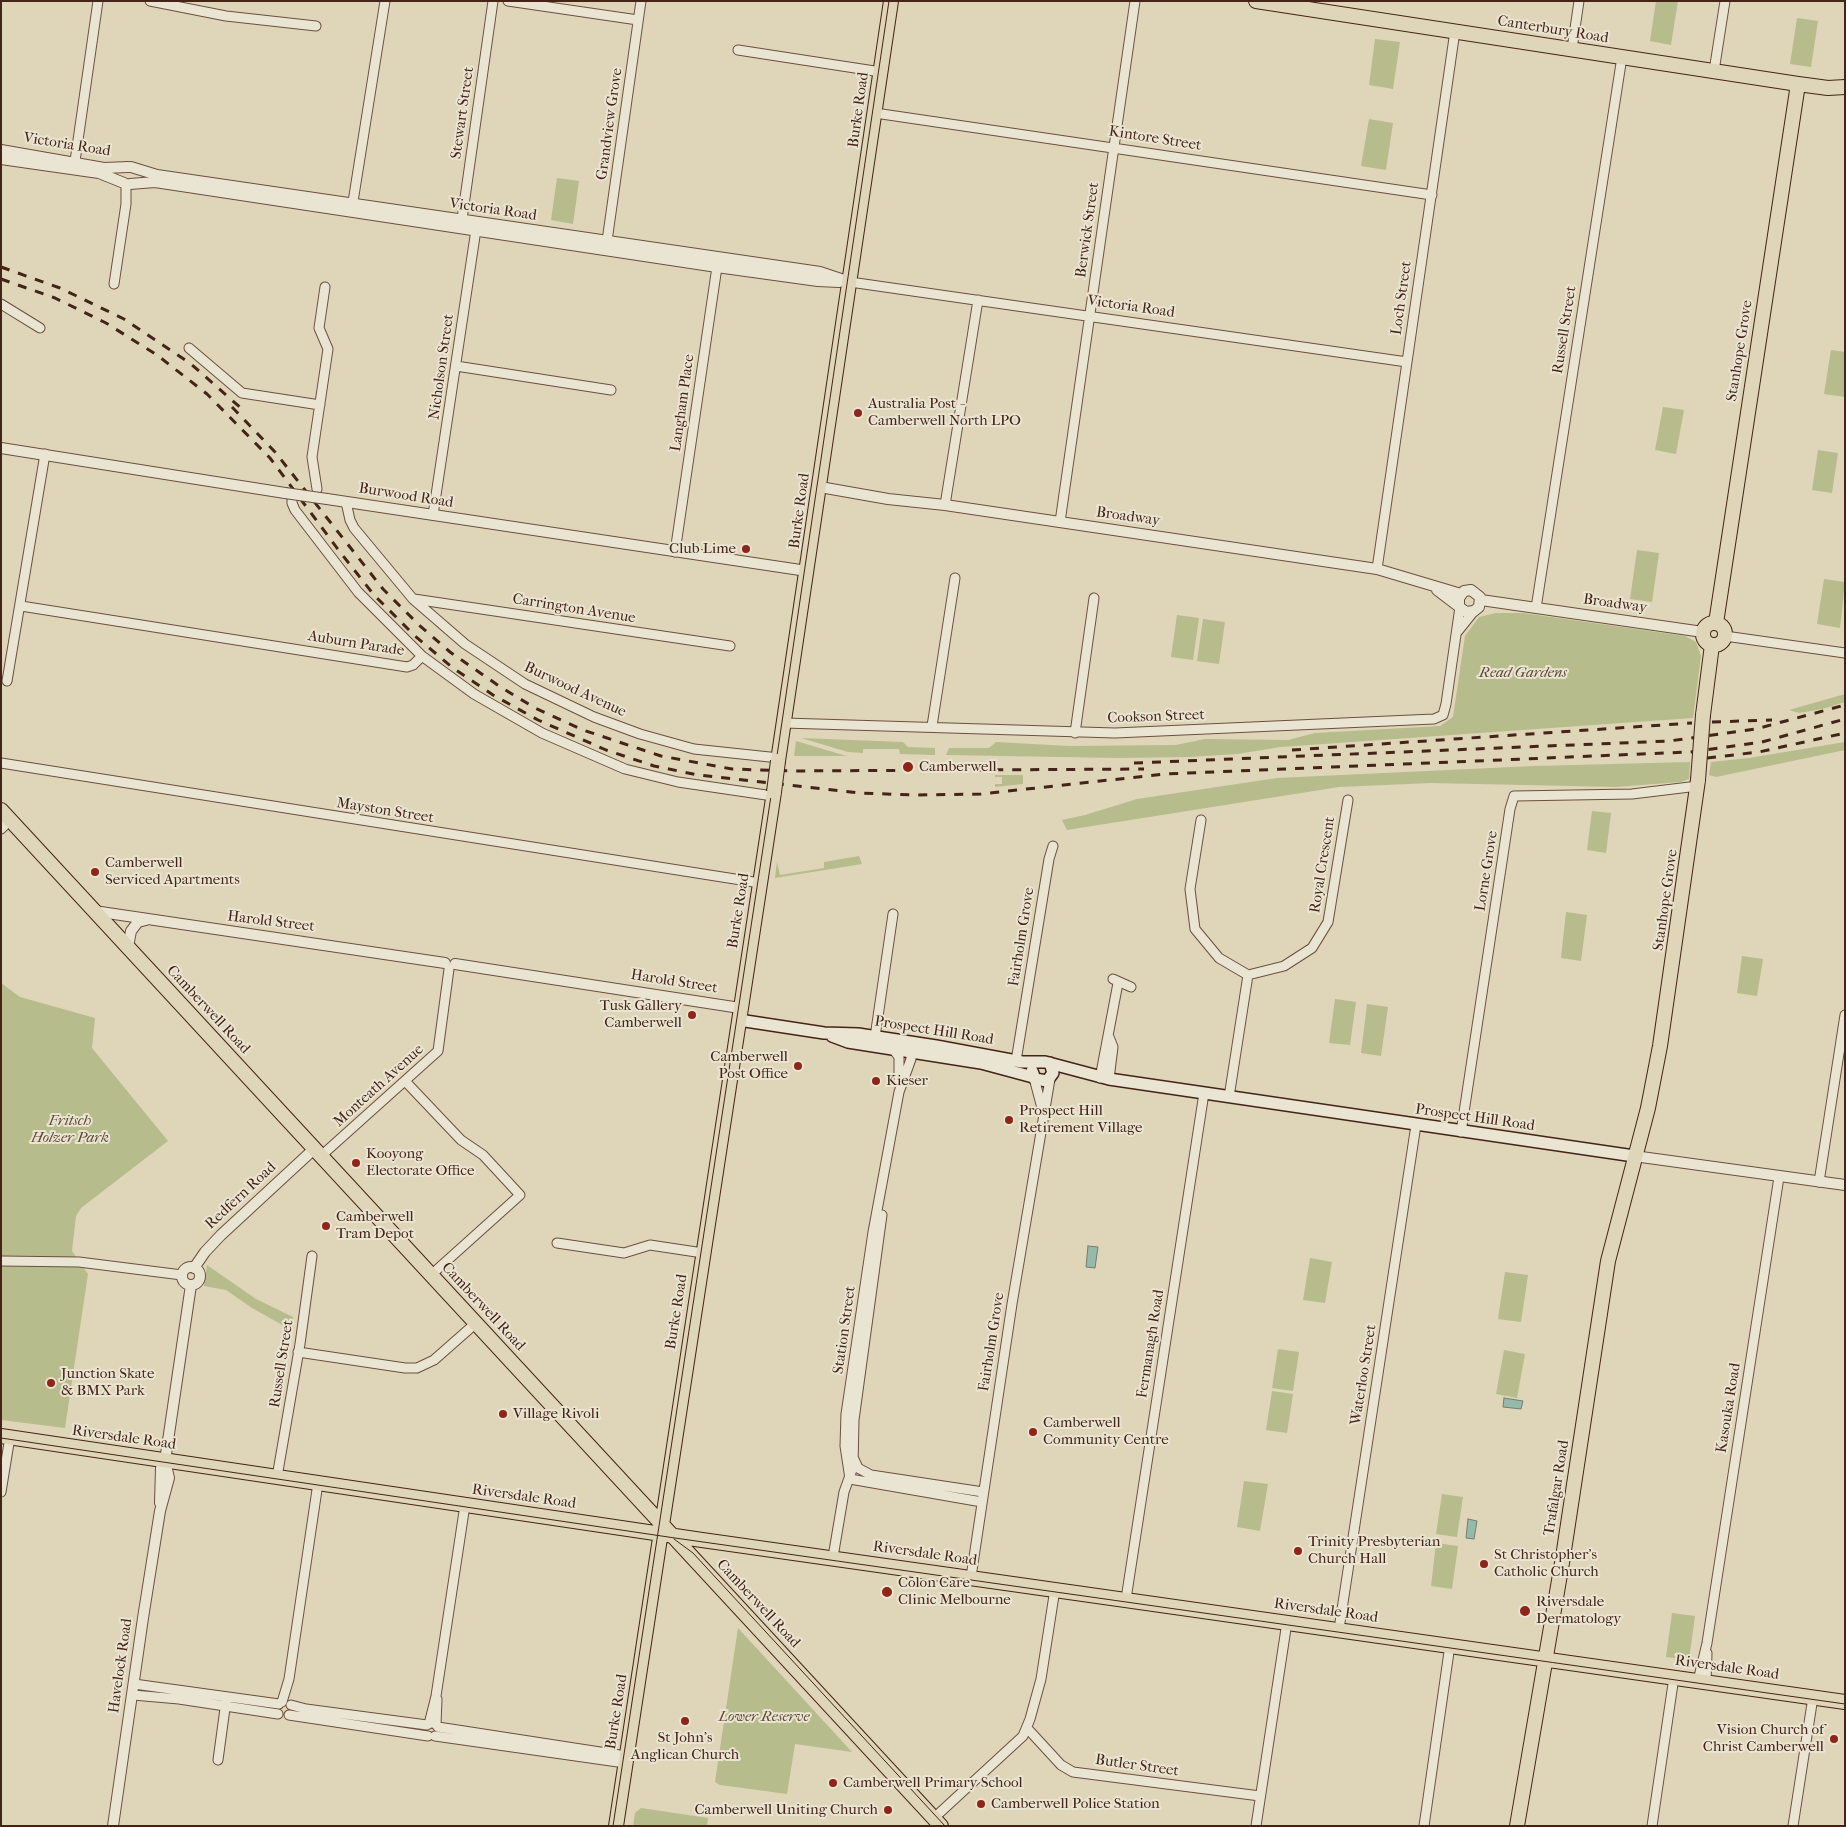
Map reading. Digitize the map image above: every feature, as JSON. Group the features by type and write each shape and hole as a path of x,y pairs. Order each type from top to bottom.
{"main road":[{"name":"Burke Road","path":"616,1826 665,1531 703,1253 774,794 891,1"},
{"name":"Canterbury Road","path":"1256,1 1286,4 1798,84 1828,88 1845,86"},
{"name":"Stanhope Grove","path":"1716,623 1798,84"},
{"path":"1716,623 1723,628 1725,636 1721,643 1712,645 1704,640 1703,632 1706,626 1716,623"},
{"name":"Stanhope Grove","path":"1634,1156 1648,1108 1660,1046 1698,783 1703,715 1712,645"},
{"name":"Camberwell Road","path":"4,820 128,947 476,1323 665,1531 938,1822"},
{"name":"Prospect Hill Road","path":"739,1014 824,1033 991,1060 1017,1067 1033,1078"},
{"path":"893,1044 907,1046 911,1052"},
{"name":"Prospect Hill Road","path":"911,1052 928,1054 945,1052"},
{"path":"1044,1063 1053,1071 1050,1078 1043,1082 1033,1078 1033,1069 1044,1063"},
{"name":"Prospect Hill Road","path":"1017,1067 1044,1063 1105,1078 1634,1156"},
{"name":"Prospect Hill Road","path":"1050,1078 1105,1078"},
{"name":"Trafalgar Road","path":"1517,1826 1608,1261 1634,1156"},
{"name":"Riversdale Road","path":"5,1437 465,1505 665,1531 971,1577 1845,1702"}],"street":[{"path":"74,166 98,1"},
{"path":"150,1 226,16 316,26"},
{"path":"352,209 385,1"},
{"name":"Stewart Street","path":"462,225 493,1"},
{"path":"508,1 638,20"},
{"name":"Grandview Grove","path":"606,246 641,1"},
{"name":"Berwick Street","path":"1060,522 1135,1"},
{"path":"1572,49 1579,1"},
{"path":"1714,71 1725,1"},
{"name":"Loch Street","path":"1377,569 1455,31"},
{"path":"738,50 881,72"},
{"name":"Russell Street","path":"1536,608 1622,57"},
{"name":"Kintore Street","path":"875,113 1114,147 1432,196"},
{"name":"Victoria Road","path":"1,150 74,166 127,184 155,182 214,187"},
{"name":"Victoria Road","path":"1,159 104,168 130,167 154,175 214,187 352,209 717,262 820,272 850,282 1407,362"},
{"name":"Victoria Road","path":"127,184 120,177 120,172 130,167"},
{"path":"114,284 126,204 127,184"},
{"name":"Nicholson Street","path":"433,515 476,227"},
{"name":"Langham Place","path":"676,552 717,262"},
{"path":"318,489 312,461 328,349 319,328 325,287"},
{"path":"945,505 978,300"},
{"path":"1,304 40,328"},
{"path":"189,348 242,393 320,405"},
{"path":"456,366 611,390"},
{"name":"Burwood Road","path":"1,448 290,495 807,571"},
{"path":"7,681 6,655 21,606 45,454"},
{"name":"Broadway","path":"820,487 888,499 945,505 1377,569 1461,594 1471,590 1478,594 1481,600 1703,632"},
{"path":"290,495 295,510 350,582 389,625 422,656"},
{"name":"Burwood Avenue","path":"346,502 354,528 413,599 465,644 525,684 594,717 640,734 694,749 779,759"},
{"path":"932,726 955,578"},
{"name":"Broadway","path":"1430,586 1466,612 1522,606"},
{"path":"1460,606 1461,594"},
{"path":"1075,733 1094,598"},
{"name":"Carrington Avenue","path":"413,599 730,646"},
{"path":"1475,611 1481,600"},
{"name":"Auburn Parade","path":"21,606 406,667 413,665 422,656 452,679 502,711 556,740 604,761 656,777 774,794"},
{"name":"Cookson Street","path":"784,723 932,726 1075,733 1434,719 1443,714 1446,704 1458,631 1460,606"},
{"name":"Cookson Street","path":"1458,631 1475,611"},
{"path":"1725,636 1845,653"},
{"name":"Mayston Street","path":"3,764 760,883"},
{"name":"Lorne Grove","path":"1461,1132 1510,809 1514,796 1632,794 1698,783"},
{"name":"Royal Crescent","path":"1248,975 1284,966 1312,948 1328,922 1348,800"},
{"path":"1201,820 1190,889 1195,929 1219,958 1248,975 1229,1097"},
{"name":"Fairholm Grove","path":"1017,1067 1048,860 1053,846"},
{"name":"Harold Street","path":"94,911 252,933 739,1014"},
{"path":"874,1041 893,914"},
{"path":"128,947 129,934 136,924 148,920"},
{"name":"Monteath Avenue","path":"318,1152 405,1081 438,1051 450,965"},
{"path":"1105,1078 1115,981 1131,987"},
{"path":"1819,1182 1845,1015"},
{"name":"Station Street","path":"850,1479 849,1443 853,1399 899,1092 900,1058 893,1044"},
{"name":"Station Street","path":"899,1092 908,1068 911,1052"},
{"path":"908,1068 918,1057 928,1054"},
{"name":"Fairholm Grove","path":"1033,1078 1043,1111"},
{"name":"Fairholm Grove","path":"971,1577 1043,1111 1050,1078"},
{"path":"405,1081 461,1140 483,1155 520,1195 431,1276"},
{"name":"Fermanagh Road","path":"1126,1599 1204,1093"},
{"name":"Waterloo Street","path":"1339,1629 1416,1125"},
{"name":"Redfern Road","path":"194,1268 205,1252 221,1235 318,1152"},
{"name":"Prospect Hill Road","path":"1634,1156 1845,1185"},
{"name":"Kasouka Road","path":"1702,1681 1779,1177"},
{"path":"557,1243 624,1253 650,1245 703,1253"},
{"name":"Russell Street","path":"278,1477 312,1256"},
{"path":"1,1261 79,1262 182,1275"},
{"path":"194,1268 198,1272 199,1278 196,1283 191,1285 184,1282 182,1275 186,1269 194,1268"},
{"path":"165,1460 191,1285"},
{"path":"298,1352 405,1368 417,1368 434,1360 476,1323"},
{"path":"1,1492 5,1437"},
{"name":"Station Street","path":"833,1557 844,1492 850,1479 854,1459 849,1443"},
{"path":"854,1459 858,1468 868,1475 904,1484 914,1491 982,1502"},
{"name":"Havelock Road","path":"114,1826 160,1511 161,1468 165,1460"},
{"path":"850,1479 904,1484 916,1481 984,1492"},
{"path":"914,1491 916,1481"},
{"path":"278,1714 277,1709 285,1704 318,1483"},
{"path":"432,1729 465,1505"},
{"path":"938,1822 1023,1736 1041,1679 1055,1589"},
{"path":"1256,1826 1287,1622"},
{"path":"1424,1826 1450,1645"},
{"path":"1652,1826 1674,1677"},
{"path":"134,1684 226,1702 284,1717 289,1715 432,1729"},
{"path":"132,1695 285,1704 306,1710 626,1760"},
{"path":"1794,1826 1812,1697"},
{"path":"218,1760 226,1702"},
{"path":"285,1704 292,1710 289,1715"},
{"name":"Butler Street","path":"1027,1728 1061,1764 1073,1772 1260,1796"}],"green space":[{"path":"1656,1 1678,1 1671,45 1650,41"},
{"path":"1797,18 1818,21 1811,67 1790,64"},
{"path":"1375,39 1400,42 1393,89 1369,85"},
{"path":"1369,119 1393,123 1386,170 1361,166"},
{"path":"557,178 579,181 573,224 551,220"},
{"path":"1831,350 1845,352 1845,397 1824,394"},
{"path":"1663,407 1684,410 1676,454 1655,450"},
{"path":"1818,450 1838,453 1832,493 1812,490"},
{"path":"1637,550 1659,553 1652,602 1630,599"},
{"path":"1824,579 1845,582 1840,628 1817,624"},
{"name":"Read Gardens","path":"1496,613 1523,613 1685,636 1696,642 1701,656 1693,718 1281,747 1237,754 1188,757 1118,758 946,755 949,748 989,748 996,742 1069,746 1176,745 1205,739 1288,740 1315,733 1440,726 1453,717 1465,636 1479,617"},
{"path":"1177,615 1199,618 1193,660 1171,657"},
{"path":"1203,619 1225,622 1219,664 1197,661"},
{"path":"1845,694 1845,702 1822,709 1799,713 1789,710"},
{"path":"801,738 903,742 908,747 935,748 935,755 900,754 899,749 863,749 863,753 848,752"},
{"path":"796,741 843,755 848,756 794,756"},
{"path":"1845,742 1845,750 1716,777 1709,775 1711,762 1749,758"},
{"path":"1690,762 1689,779 1681,782 1616,787 1431,783 1339,787 1067,830 1062,820 1137,799 1277,778 1534,766"},
{"path":"995,775 1023,775 1023,784 995,787 995,784 1002,784 1002,777 995,777"},
{"path":"1592,811 1611,813 1606,853 1587,850"},
{"path":"859,856 862,864 775,878 777,862 780,875 824,868 824,862"},
{"path":"1566,912 1587,915 1581,961 1561,958"},
{"path":"1742,956 1763,959 1757,996 1737,993"},
{"name":"Fritsch Holzer Park","path":"1,983 20,997 95,1018 92,1048 168,1141 81,1208 76,1216 72,1251 88,1274 65,1428 1,1420"},
{"path":"1335,999 1356,1002 1350,1045 1329,1043"},
{"path":"1367,1004 1388,1007 1381,1056 1361,1053"},
{"path":"1310,1258 1332,1262 1325,1303 1303,1300"},
{"path":"207,1265 256,1299 293,1317 293,1331 252,1308 226,1290 204,1286"},
{"path":"1505,1272 1528,1275 1521,1322 1498,1319"},
{"path":"1278,1349 1299,1352 1293,1391 1272,1388"},
{"path":"1504,1350 1525,1354 1517,1398 1496,1394"},
{"path":"1272,1391 1293,1394 1287,1433 1266,1430"},
{"path":"1244,1481 1268,1484 1260,1531 1237,1527"},
{"path":"1442,1494 1463,1497 1457,1537 1436,1534"},
{"path":"1436,1543 1458,1546 1452,1589 1431,1586"},
{"path":"1672,1613 1695,1616 1689,1660 1666,1657"},
{"name":"Lower Reserve","path":"738,1628 852,1752 795,1744 787,1794 720,1785 715,1782"},
{"path":"641,1808 708,1818 707,1826 633,1826 635,1813"}],"shaded area":[{"path":"1088,1246 1098,1247 1095,1268 1086,1267"},
{"path":"1504,1398 1523,1401 1521,1409 1503,1407"},
{"path":"1468,1519 1477,1521 1474,1539 1466,1538"}],"tram line":[{"path":"613,1826 771,796 889,1"},
{"path":"1,1438 675,1538 1845,1704"},
{"path":"674,1539 693,1553 945,1826"}],"railway":[{"path":"1,267 60,288 124,319 191,364 242,409"},
{"path":"1,279 55,298 106,323 157,355 207,394 270,458 374,595 415,636 453,668 493,695 538,720 606,750 654,766 698,775 860,793 914,795 981,794 1165,774 1690,752 1762,742 1845,719"},
{"path":"232,407 275,452 383,589 419,625 450,652 499,686 535,708 583,730 661,756 732,769 792,771 1144,769"},
{"path":"1134,763 1669,741 1756,729 1845,705"},
{"path":"1712,722 1772,720"},
{"path":"1292,750 1692,723"},
{"path":"1707,758 1759,752 1845,733"}],"place":[{"name":"Australia Post - Camberwell North LPO","path":"858,413"},
{"name":"Club Lime","path":"746,549"},
{"name":"Camberwell","path":"908,767"},
{"name":"Camberwell Serviced Apartments","path":"95,872"},
{"name":"Tusk Gallery Camberwell","path":"692,1015"},
{"name":"Camberwell Post Office","path":"798,1066"},
{"name":"Kieser","path":"876,1081"},
{"name":"Prospect Hill Retirement Village","path":"1009,1120"},
{"name":"Kooyong Electorate Office","path":"356,1163"},
{"name":"Camberwell Tram Depot","path":"326,1226"},
{"name":"Junction Skate & BMX Park","path":"51,1383"},
{"name":"Village Rivoli","path":"503,1414"},
{"name":"Camberwell Community Centre","path":"1033,1432"},
{"name":"Trinity Presbyterian Church Hall","path":"1298,1551"},
{"name":"St Christopher's Catholic Church","path":"1484,1564"},
{"name":"Colon Care Clinic Melbourne","path":"887,1592"},
{"name":"Riversdale Dermatology","path":"1525,1611"},
{"name":"St John's Anglican Church","path":"685,1721"},
{"name":"Vision Church of Christ Camberwell","path":"1834,1739"},
{"name":"Camberwell Primary School","path":"833,1783"},
{"name":"Camberwell Police Station","path":"981,1804"},
{"name":"Camberwell Uniting Church","path":"888,1810"}]}
